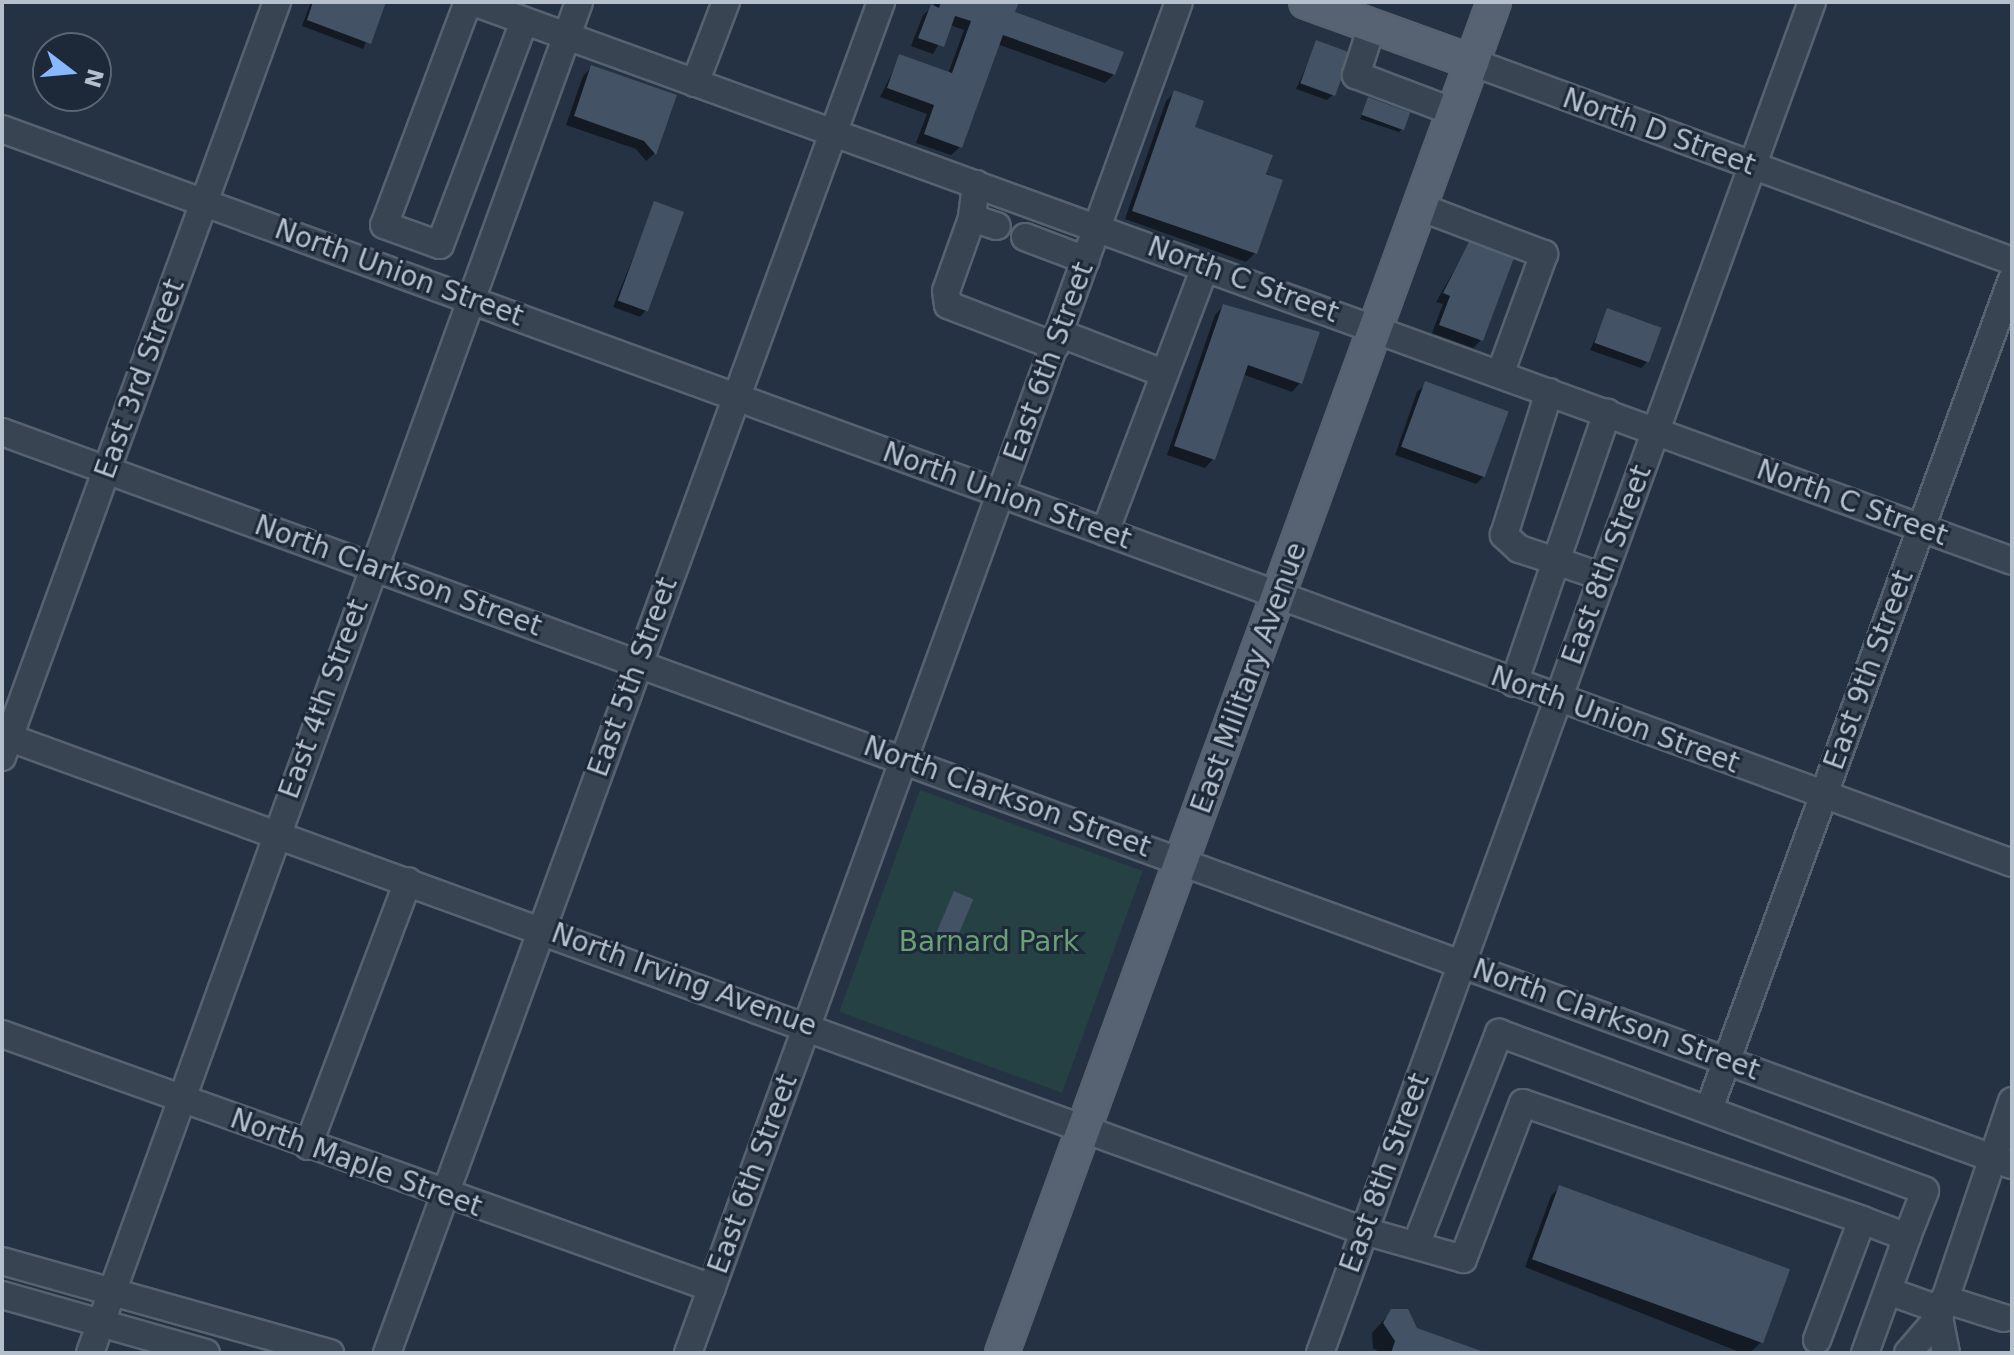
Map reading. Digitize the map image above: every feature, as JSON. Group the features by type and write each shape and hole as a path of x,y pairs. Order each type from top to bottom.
{"main road":[{"name":"East Military Avenue","path":"1002,1353 1494,2"},
{"name":"North D Street","path":"1321,4 1472,62"}],"street":[{"name":"East 3rd Street","path":"4,743 277,2"},
{"name":"North C Street","path":"471,2 2012,561"},
{"path":"471,2 384,225 440,245 524,21"},
{"name":"East 4th Street","path":"90,1353 109,1291 178,1100 579,2"},
{"path":"695,83 726,2"},
{"name":"East 5th Street","path":"387,1353 881,2"},
{"name":"East 6th Street","path":"688,1353 1179,2"},
{"name":"East 8th Street","path":"1320,1353 1812,2"},
{"path":"1372,26 1356,75 1454,112"},
{"name":"North D Street","path":"1472,62 2012,261"},
{"name":"North Union Street","path":"2,129 2012,863"},
{"path":"976,184 985,222 949,279 948,305 1163,373"},
{"path":"1420,207 1544,254 1500,374"},
{"path":"1025,237 1086,260"},
{"path":"1105,532 1205,267"},
{"name":"East 9th Street","path":"1709,1109 2012,279"},
{"path":"1549,392 1504,535 1519,549 1603,577"},
{"path":"1514,683 1607,413"},
{"name":"North Clarkson Street","path":"2,432 2002,1161"},
{"name":"North Irving Avenue","path":"4,743 544,928 1364,1231 1463,1259 1523,1103 1862,1220"},
{"path":"308,1146 408,881"},
{"path":"1416,1245 1499,1033 1925,1191 1865,1353"},
{"name":"North Maple Street","path":"2,1034 445,1196 712,1288"},
{"path":"1908,1353 1942,1308 2002,1161 2012,1101"},
{"path":"1817,1340 1862,1220 1907,1237"},
{"path":"2,1261 330,1353"},
{"path":"1888,1291 1942,1308 2009,1311"},
{"path":"2,1295 206,1353"},
{"path":"1942,1308 1946,1353"}],"green space":[{"name":"Barnard Park","path":"920,790 1143,871 1062,1093 839,1012"}],"building":[{"path":"313,2 386,2 371,44 307,20"},
{"path":"941,2 1019,2 1015,12 1124,52 1115,75 1003,35 962,148 924,134 934,105 887,88 899,54 952,73 971,21 955,16 944,47 918,38 931,4 939,8"},
{"path":"1316,40 1351,53 1335,96 1300,83"},
{"path":"591,65 677,95 656,155 644,141 574,116"},
{"path":"1174,90 1204,101 1195,127 1273,155 1266,174 1283,180 1257,254 1132,211"},
{"path":"1368,97 1410,112 1404,130 1362,115"},
{"path":"654,201 684,212 648,312 618,301"},
{"path":"1471,238 1515,255 1483,341 1439,325 1450,296 1443,293"},
{"path":"1223,304 1320,332 1302,384 1248,365 1215,460 1174,446"},
{"path":"1607,308 1662,328 1649,363 1594,343"},
{"path":"1425,381 1509,411 1485,477 1401,447"},
{"path":"954,891 973,899 956,941 936,932"},
{"path":"1559,1185 1790,1269 1763,1343 1532,1259"},
{"path":"1391,1309 1408,1309 1417,1328 1487,1353 1391,1353 1395,1341 1383,1323"}]}
